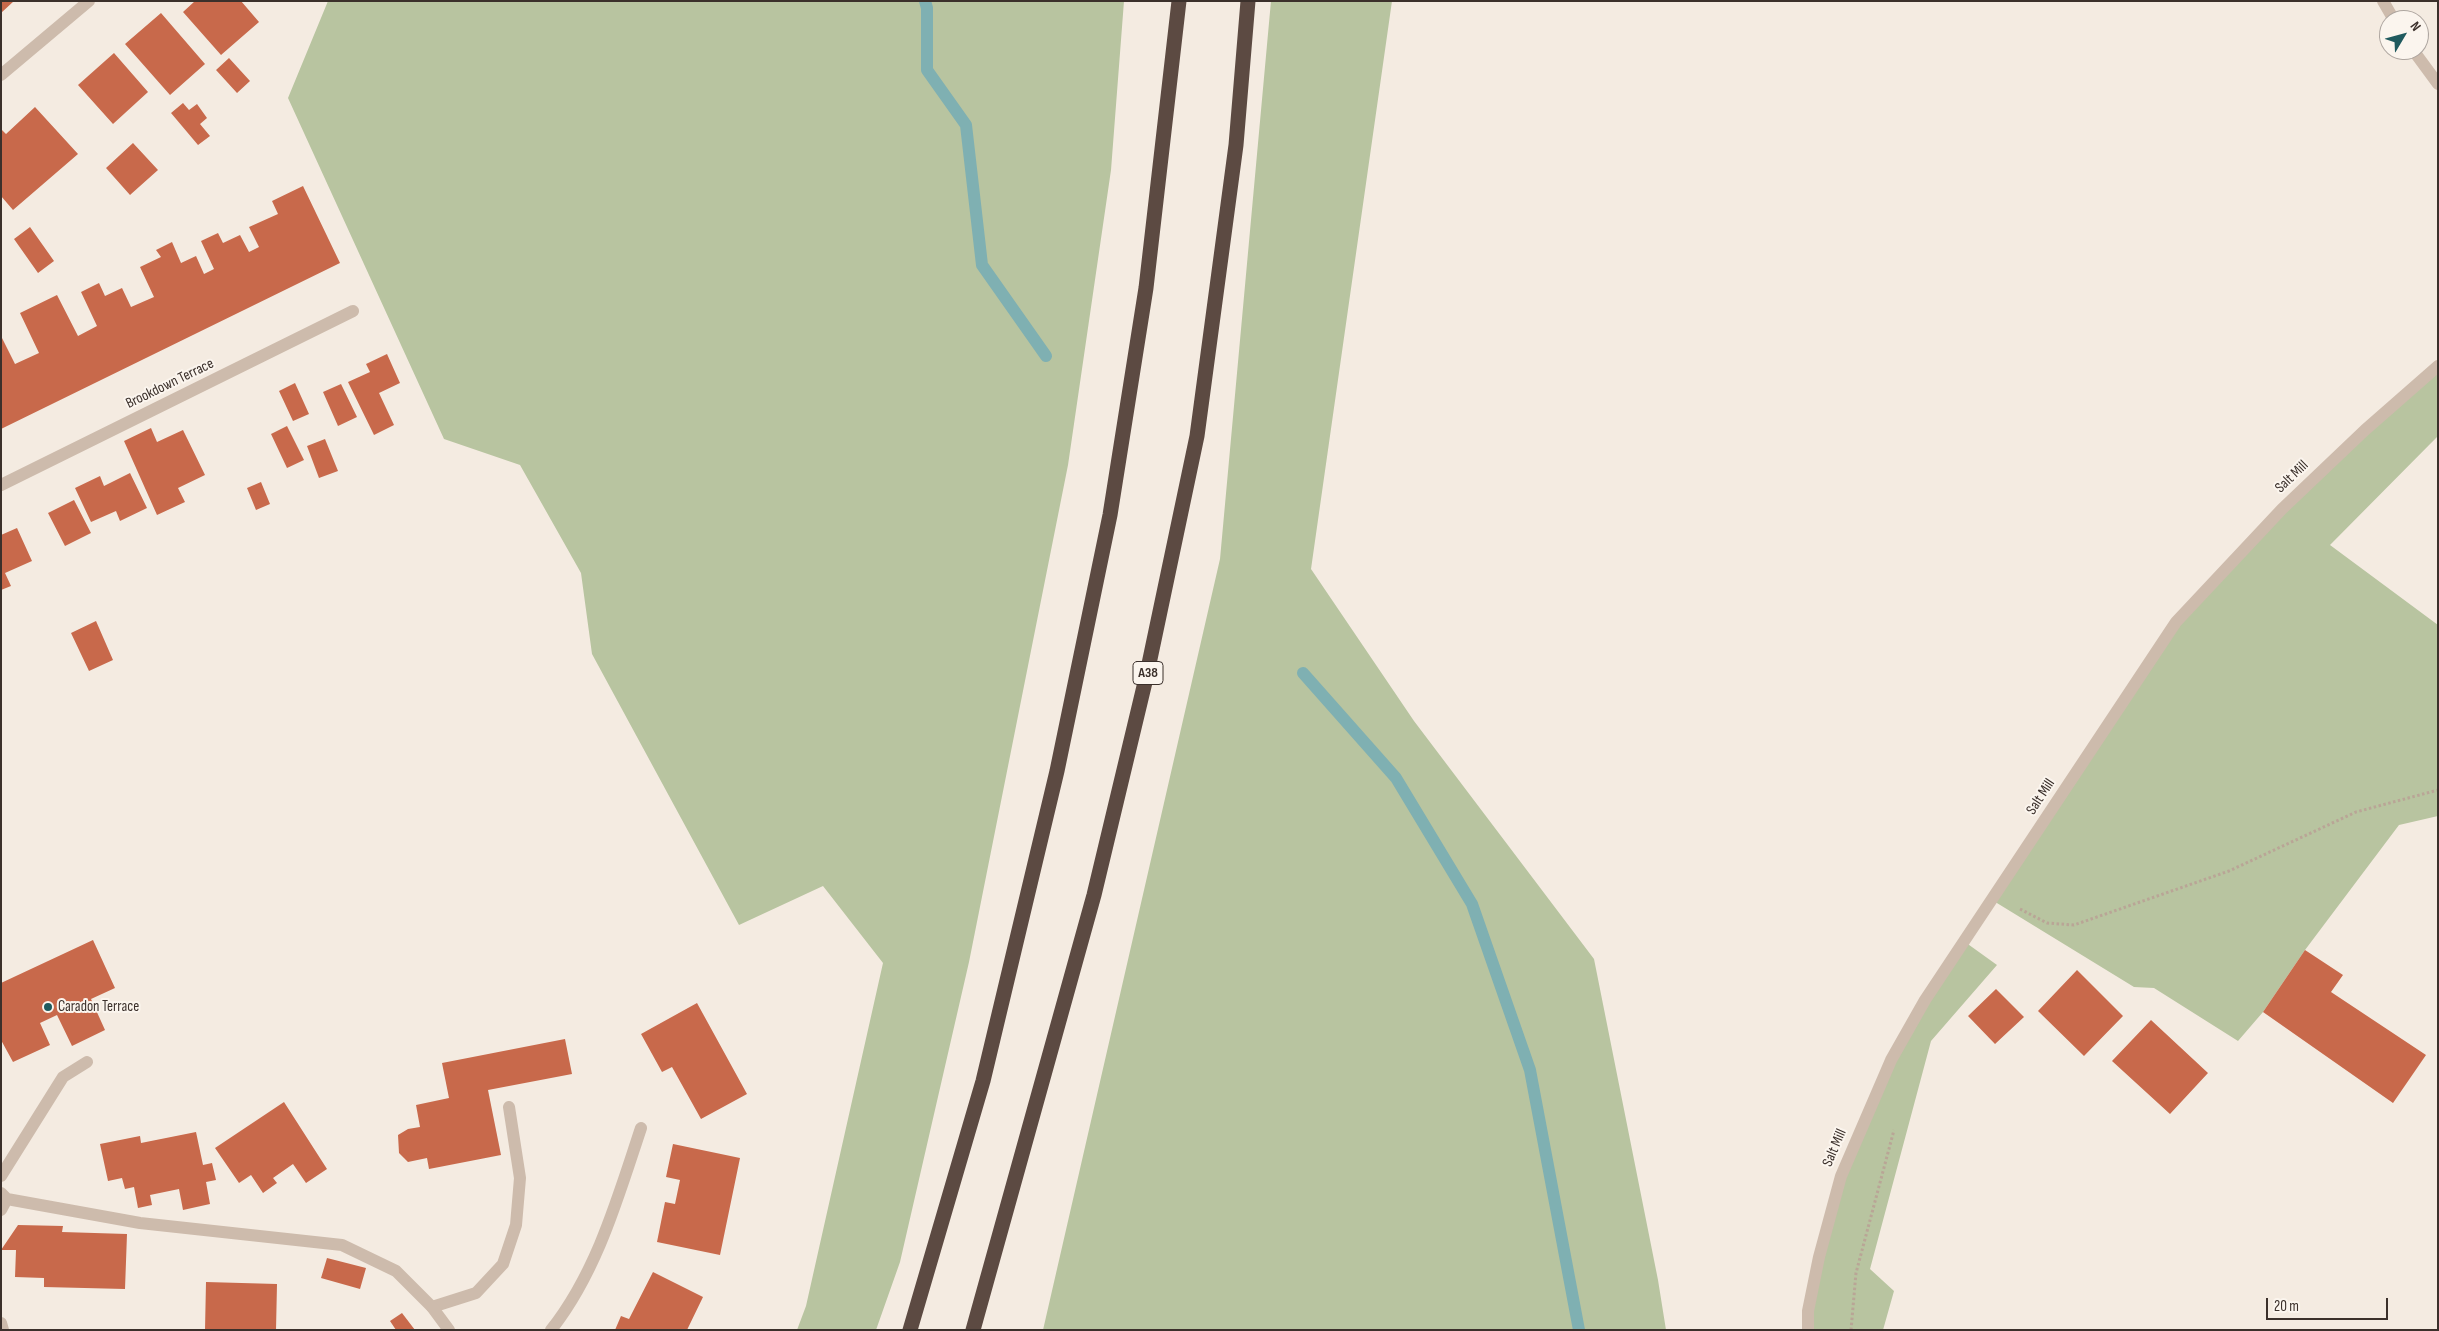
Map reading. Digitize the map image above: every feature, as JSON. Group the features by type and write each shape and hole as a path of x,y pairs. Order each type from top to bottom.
{"highway":[{"path":"910,1330 983,1081 1057,771 1110,515 1146,288 1179,1"},
{"name":"A38","path":"973,1330 1094,895 1146,678 1197,436 1236,145 1248,1"}],"street":[{"path":"1,75 89,1"},
{"path":"2420,60 2438,84"},
{"name":"Brookdown Terrace","path":"1,485 353,312"},
{"name":"Salt Mill","path":"1808,1330 1808,1311 1819,1256 1841,1176 1891,1060 1925,1000 2176,622 2282,509 2365,430 2438,366"},
{"path":"1,1176 63,1077 87,1062"},
{"path":"432,1307 476,1293 502,1264 516,1225 520,1178 509,1107"},
{"path":"551,1330 562,1316 611,1219 641,1128"},
{"path":"3,1200 140,1224 342,1245 396,1271 432,1307 449,1330"},
{"path":"1,1323 3,1330"}],"path":[{"path":"2047,923 2074,925 2230,871 2356,812 2438,790"},
{"path":"1851,1330 1856,1273 1894,1129"}],"green space":[{"path":"328,1 1124,1 1111,170 1068,465 969,962 900,1262 876,1330 797,1330 806,1306 883,963 823,886 739,925 592,654 581,573 520,465 444,439 288,98"},
{"path":"1271,1 1392,1 1311,569 1414,721 1594,959 1658,1280 1666,1330 1043,1330 1220,559"},
{"path":"2438,366 2438,436 2330,545 2438,625 2438,816 2399,825 2305,950 2263,1012 2238,1041 2154,988 2134,987 1992,900 2176,622 2255,536"},
{"path":"1965,942 1997,965 1931,1041 1870,1269 1894,1291 1883,1330 1808,1330 1841,1176 1891,1060"}],"building":[{"path":"1,1 14,1 1,13"},
{"path":"195,1 241,1 259,22 221,55 183,12"},
{"path":"161,13 205,64 170,95 125,44"},
{"path":"114,53 148,92 113,124 78,85"},
{"path":"229,58 250,81 237,93 216,70"},
{"path":"183,103 189,110 197,104 207,118 200,124 210,136 198,145 171,113"},
{"path":"35,107 78,154 13,210 1,196 1,129 6,134"},
{"path":"133,143 158,170 130,195 106,168"},
{"path":"303,186 340,263 1,429 1,336 15,364 39,353 20,313 57,295 78,336 97,326 81,292 99,283 105,296 122,288 131,307 154,297 140,267 161,257 156,250 172,242 181,263 196,256 204,274 214,269 201,241 218,233 223,243 240,235 249,252 259,247 249,227 278,214 272,201"},
{"path":"30,227 54,261 38,273 14,239"},
{"path":"387,354 400,383 379,393 394,425 374,435 348,382 370,372 366,364"},
{"path":"295,383 309,414 293,421 279,391"},
{"path":"341,384 357,417 338,426 323,392"},
{"path":"287,426 304,460 287,468 271,434"},
{"path":"151,428 157,442 183,430 205,475 178,488 185,502 157,515 124,441"},
{"path":"325,439 338,471 319,478 307,446"},
{"path":"130,473 147,508 120,521 116,511 91,522 75,488 100,476 104,486"},
{"path":"261,482 270,504 256,510 247,488"},
{"path":"74,500 91,533 65,546 48,513"},
{"path":"17,528 32,561 5,573 11,586 1,590 1,535"},
{"path":"96,621 113,660 89,671 71,633"},
{"name":"Caradon Terrace","path":"93,940 115,988 91,999 105,1030 72,1046 57,1015 40,1023 50,1045 13,1062 1,1040 1,983"},
{"path":"2305,950 2343,975 2331,992 2426,1055 2393,1103 2263,1012"},
{"path":"2077,970 2123,1016 2084,1056 2038,1011"},
{"path":"1996,989 2024,1017 1995,1044 1968,1016"},
{"path":"697,1003 747,1094 701,1119 672,1067 662,1072 641,1034"},
{"path":"2151,1020 2208,1073 2170,1114 2112,1061"},
{"path":"565,1039 572,1074 488,1090 501,1155 429,1169 427,1158 408,1162 399,1153 398,1135 408,1129 420,1127 416,1105 449,1098 442,1063"},
{"path":"284,1102 327,1169 306,1183 293,1164 273,1178 277,1183 263,1193 251,1175 239,1183 215,1148"},
{"path":"196,1132 203,1165 212,1163 216,1180 206,1182 210,1204 183,1210 179,1189 150,1195 152,1205 138,1208 134,1187 125,1189 122,1178 108,1181 100,1144 140,1136 141,1143"},
{"path":"673,1144 740,1158 720,1255 657,1242 665,1202 675,1204 680,1180 666,1177"},
{"path":"18,1225 63,1226 62,1232 127,1234 125,1289 44,1287 44,1278 15,1277 16,1250 1,1250"},
{"path":"327,1258 366,1268 360,1289 321,1278"},
{"path":"653,1272 703,1297 687,1330 615,1330 621,1316 629,1319"},
{"path":"206,1282 277,1284 276,1330 205,1330"},
{"path":"402,1313 415,1330 396,1330 390,1321"}],"waterway":[{"path":"925,1 927,8 927,70 966,125 982,265 1046,356"},
{"path":"1303,673 1396,778 1472,904 1530,1070 1579,1330"}],"place":[{"name":"Caradon Terrace","path":"48,1007"}]}
